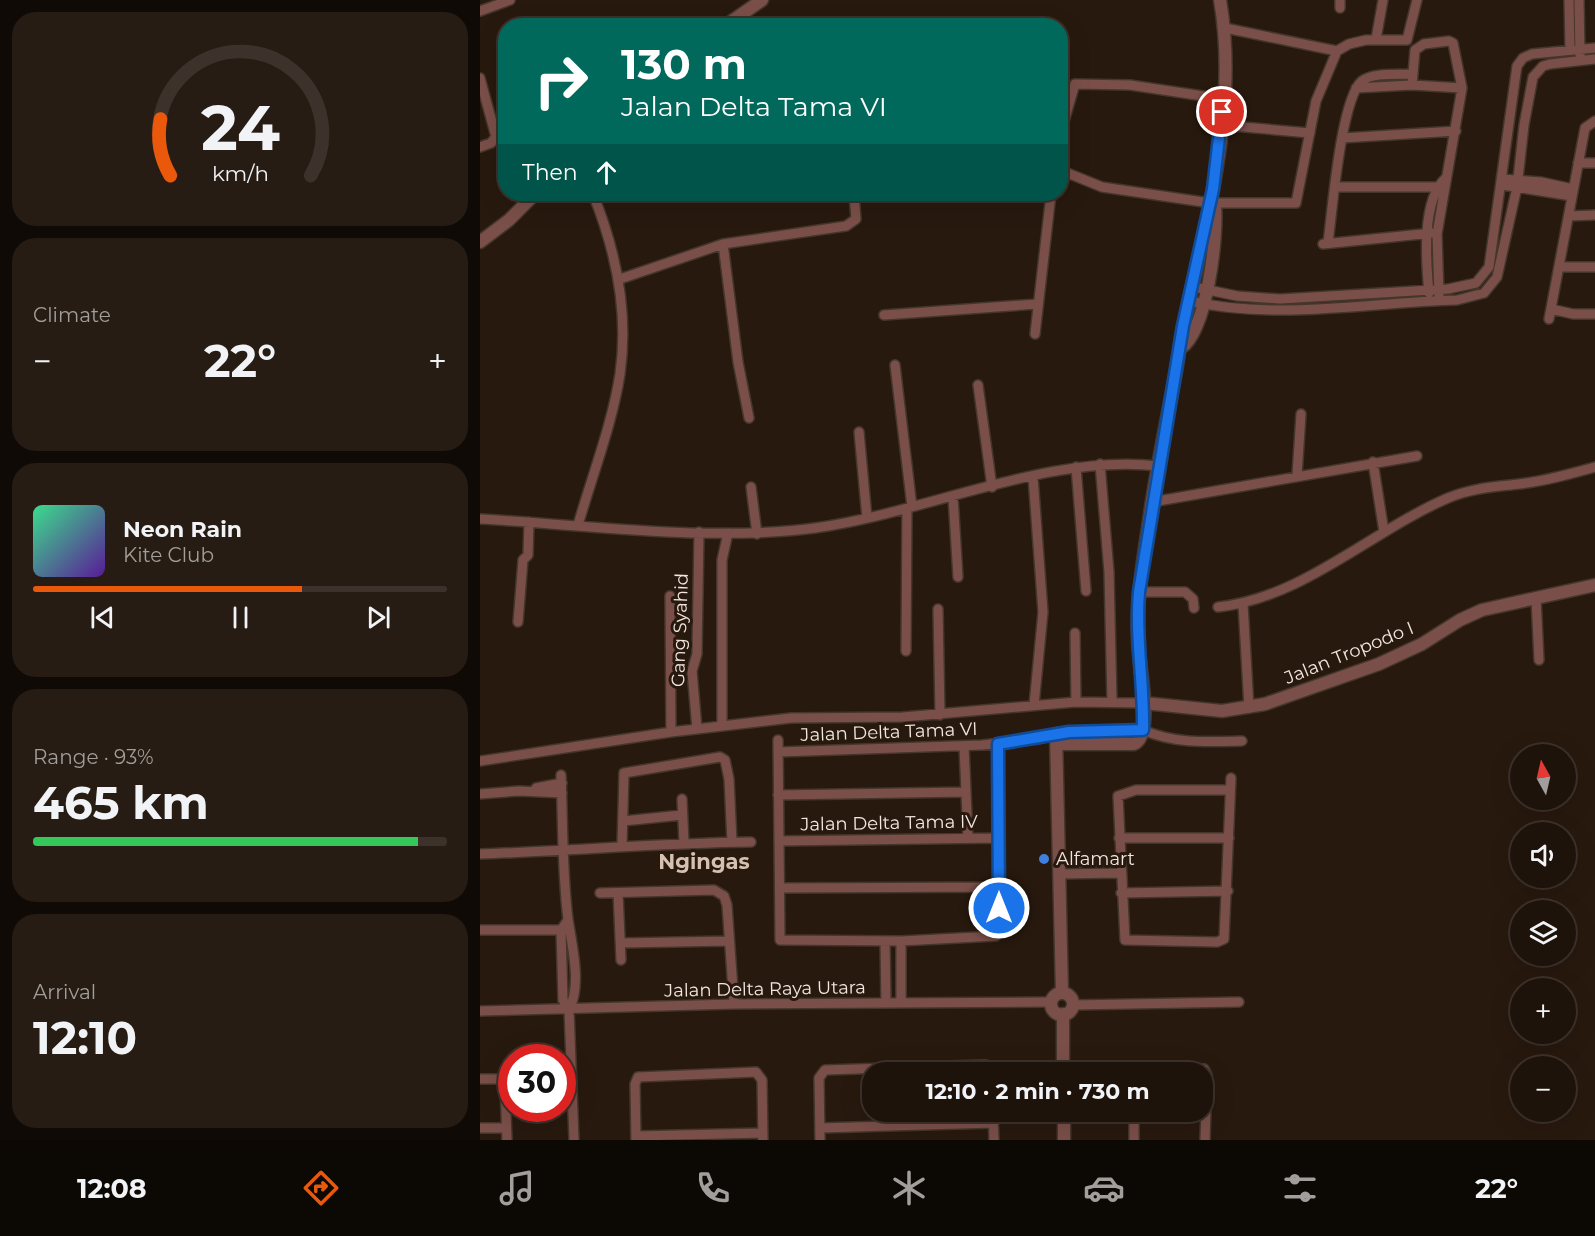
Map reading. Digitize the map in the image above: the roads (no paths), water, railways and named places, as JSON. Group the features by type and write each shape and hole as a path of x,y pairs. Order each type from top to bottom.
{"street":[{"path":"480,10 510,0"},
{"path":"740,18 762,0"},
{"path":"1062,993 1056,739 1134,744 1140,740 1143,730 1144,703 1138,647 1139,592 1158,466 1181,348 1196,303 1212,220 1213,189 1223,99 1225,28 1220,0"},
{"path":"1376,39 1383,0"},
{"path":"1225,28 1337,51 1356,41 1408,39 1417,0"},
{"path":"1569,0 1575,49 1580,60"},
{"path":"1575,49 1579,0"},
{"path":"1412,85 1413,54 1417,48 1446,39 1453,43 1462,88 1456,131 1432,233 1435,301"},
{"path":"1199,288 1258,299 1280,299 1434,289 1469,286 1476,283 1487,273 1517,66 1532,54 1595,48"},
{"path":"1068,173 1102,187 1213,203 1296,203 1316,101 1337,51"},
{"path":"1196,303 1286,310 1468,299 1490,288 1497,277 1517,184 1524,125 1533,77 1543,66 1595,59"},
{"path":"1412,74 1367,78 1356,88 1342,138 1326,243 1432,233"},
{"path":"480,78 483,99 496,137 492,143 480,147"},
{"path":"1068,105 1075,84 1130,85 1223,99"},
{"path":"1356,88 1412,85 1462,88"},
{"path":"1595,121 1585,128 1550,314 1595,314"},
{"path":"1221,125 1310,133"},
{"path":"1342,138 1456,131"},
{"path":"1578,163 1595,163"},
{"path":"1502,182 1572,192"},
{"path":"1335,187 1443,184"},
{"path":"480,242 509,220 528,201"},
{"path":"578,525 620,373 620,279 610,240 596,201"},
{"path":"620,279 723,244 846,226 856,219 855,201"},
{"path":"1035,334 1050,201"},
{"path":"1569,216 1595,216"},
{"path":"723,244 735,345 749,418"},
{"path":"1559,267 1595,267"},
{"path":"884,315 1037,304"},
{"path":"895,365 909,508 906,651"},
{"path":"978,385 992,487"},
{"path":"1297,475 1301,414"},
{"path":"859,432 867,518"},
{"path":"1152,502 1297,475 1417,456"},
{"path":"1373,462 1384,532"},
{"path":"480,519 757,534 867,518 1076,468 1100,464 1133,463 1158,466"},
{"path":"1100,464 1109,572 1112,702"},
{"path":"1218,607 1244,604 1297,581 1440,502 1469,490 1561,477 1595,467"},
{"path":"1076,468 1086,591"},
{"path":"1033,477 1043,612 1034,705"},
{"path":"751,487 757,534"},
{"path":"953,497 958,577"},
{"path":"518,622 523,560 528,555 529,522"},
{"name":"Gang Syahid","path":"698,729 692,671 697,654 699,532"},
{"path":"722,726 722,560 728,533"},
{"name":"Jalan Tropodo I","path":"1144,703 1216,711 1249,708 1303,693 1379,664 1422,644 1470,615 1595,585"},
{"path":"1139,592 1185,592 1193,599 1194,608"},
{"path":"670,596 671,732"},
{"path":"1536,598 1539,660"},
{"path":"1244,604 1249,708"},
{"path":"938,609 940,715"},
{"path":"1075,633 1076,702"},
{"path":"480,761 671,732 818,717 940,715 1076,702 1144,703"},
{"path":"1143,730 1159,737 1182,741 1242,741"},
{"name":"Jalan Delta Tama VI","path":"778,752 964,746 1056,739"},
{"path":"778,740 780,940 901,941 996,936 999,929 998,744"},
{"path":"964,746 968,838"},
{"path":"622,845 622,779 625,772 722,758 726,763 729,779 732,842"},
{"path":"1230,790 1122,793 1118,798 1125,940 1217,942 1226,935 1231,778"},
{"path":"480,794 562,784 568,920 566,930 574,1000 569,1010 574,1140"},
{"path":"778,795 966,792"},
{"path":"682,799 684,843"},
{"path":"623,821 682,814"},
{"path":"1119,837 1230,838"},
{"name":"Jalan Delta Tama IV","path":"779,841 999,838"},
{"path":"480,854 565,851 622,845 751,842"},
{"path":"1059,869 1120,860"},
{"path":"1059,869 1120,873"},
{"path":"780,888 999,887"},
{"path":"600,893 717,891 724,896 727,905 734,1004"},
{"path":"1121,893 1228,891"},
{"path":"618,893 621,960"},
{"path":"480,930 566,930"},
{"path":"621,944 729,941"},
{"path":"885,941 886,1003"},
{"path":"901,941 901,1003"},
{"path":"1062,993 1069,995 1073,1005 1070,1012 1063,1014 1053,1009 1052,1002 1055,995 1062,993"},
{"name":"Jalan Delta Raya Utara","path":"480,1011 734,1004 1052,1002"},
{"path":"1073,1005 1239,1002"},
{"path":"1063,1014 1064,1062"},
{"path":"820,1140 819,1078 825,1070 862,1069"},
{"path":"756,1072 762,1080 763,1136 636,1138 635,1084 638,1077 756,1072"},
{"path":"480,1079 499,1079 505,1085 507,1140"},
{"path":"1064,1122 1064,1140"},
{"path":"1134,1122 1134,1140"},
{"path":"1205,1140 1206,1122"},
{"path":"820,1128 994,1123 994,1140"},
{"path":"480,1128 506,1128"}],"place":[{"name":"Alfamart","path":"1044,859"}],"district":[{"name":"Ngingas","path":"704,861"}]}
